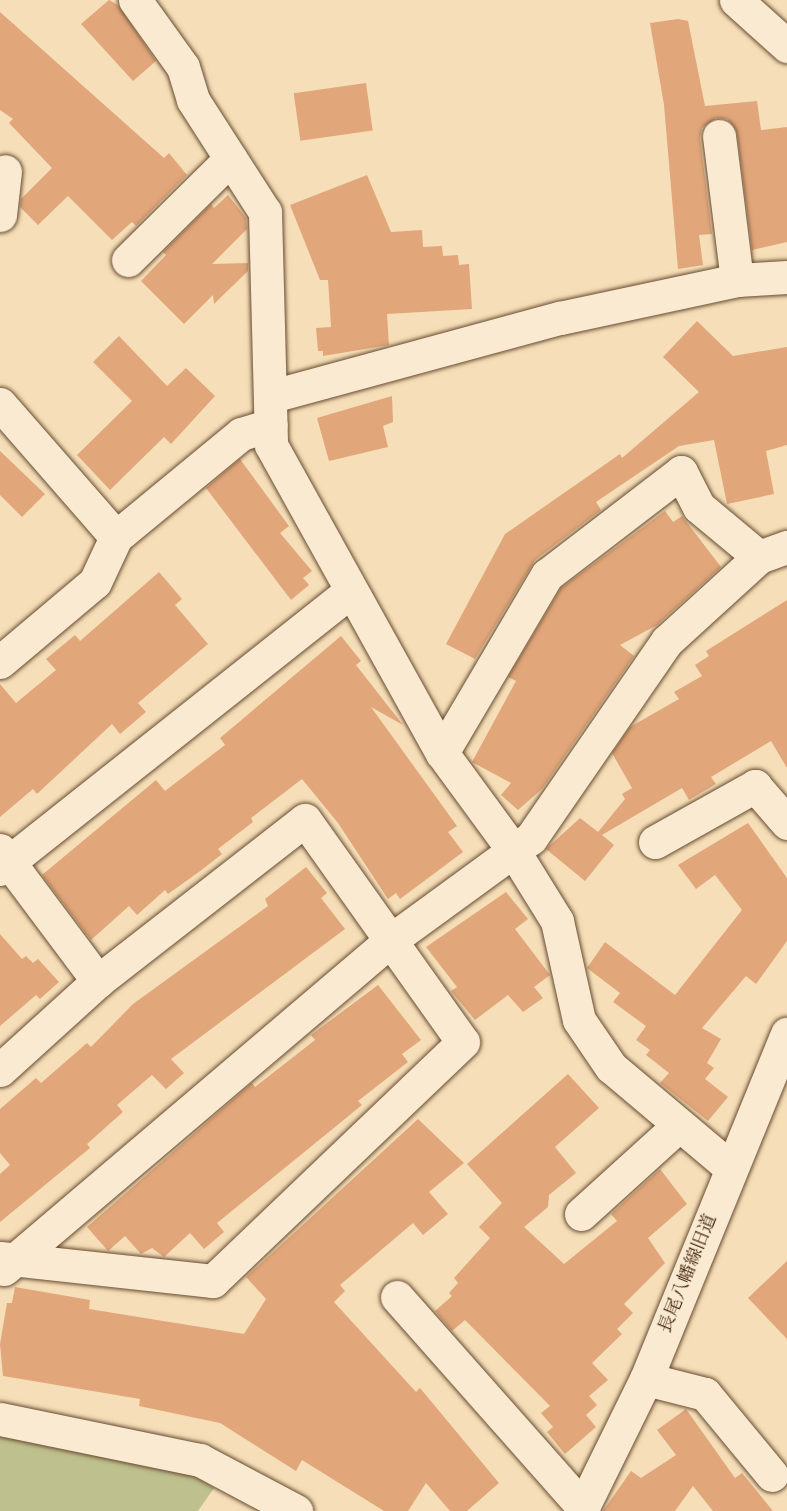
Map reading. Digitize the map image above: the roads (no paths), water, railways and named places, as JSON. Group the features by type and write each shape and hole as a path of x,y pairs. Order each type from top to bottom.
{"street":[{"path":"135,0 183,67 193,100 265,212 272,411 271,445 442,753 513,850 557,921 579,1020 611,1067 678,1126 731,1168"},
{"path":"736,0 787,46"},
{"path":"719,136 737,280"},
{"path":"128,260 230,159"},
{"path":"0,215 5,171"},
{"path":"0,662 95,582 116,537 272,411 560,318 737,280 787,277"},
{"path":"0,404 116,537"},
{"path":"4,1263 391,940 538,829 668,640 773,552 699,507 681,472 547,575 442,753"},
{"path":"98,981 3,860 351,591"},
{"path":"655,842 755,786 787,824"},
{"path":"0,1070 98,981 306,820 463,1042 213,1281 4,1263"},
{"name":"長尾八幡線旧道","path":"582,1509 646,1379 787,1034"},
{"path":"581,1214 678,1126"},
{"path":"398,1297 582,1509"},
{"path":"646,1379 705,1394 772,1475"},
{"path":"0,1419 200,1461 296,1511"}]}
